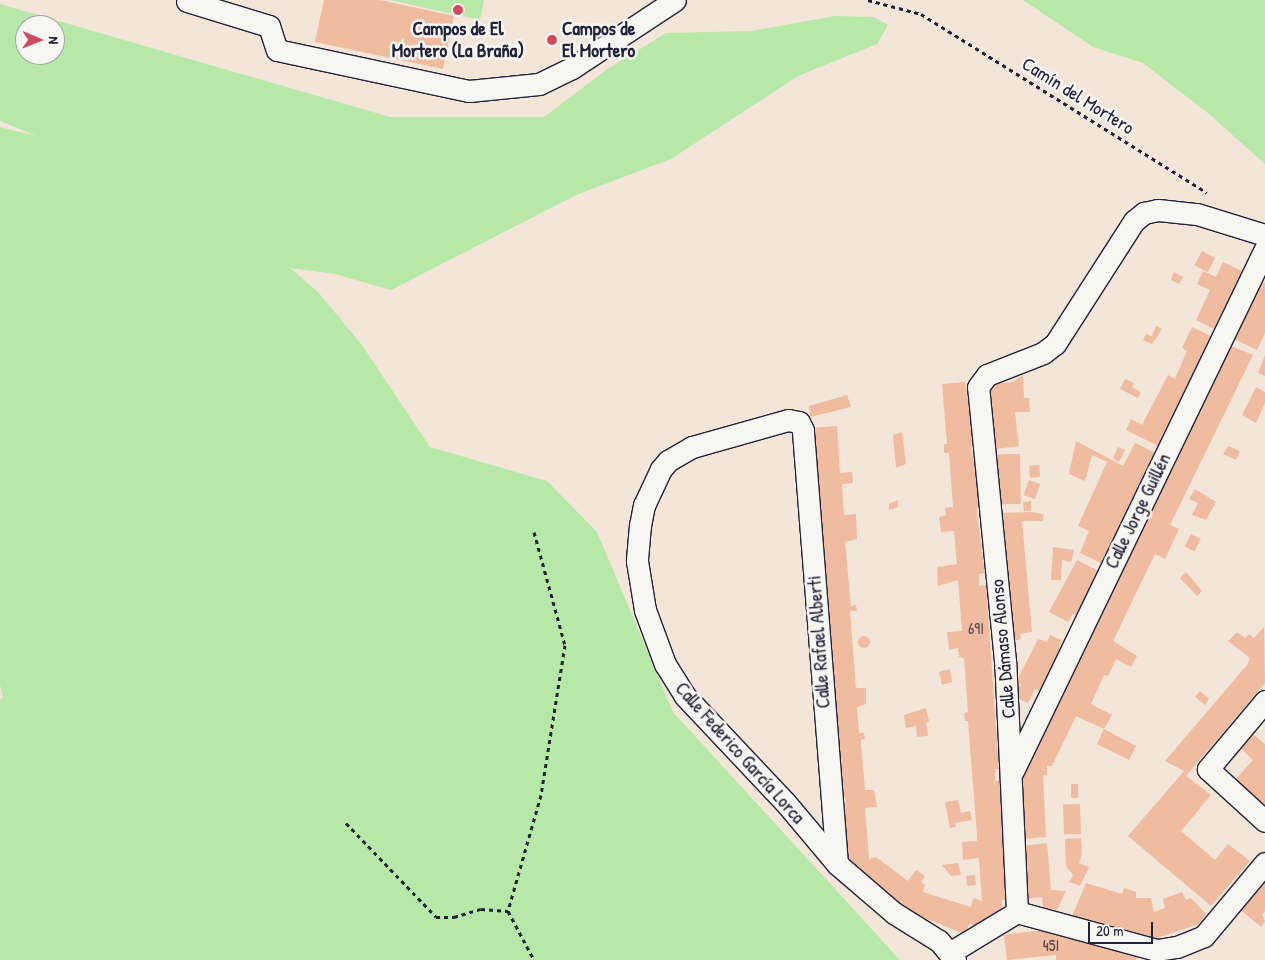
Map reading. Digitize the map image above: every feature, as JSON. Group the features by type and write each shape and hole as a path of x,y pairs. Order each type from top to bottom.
{"street":[{"path":"186,1 269,26 277,50 469,91 539,84 572,68 675,0"},
{"name":"Calle Dámaso Alonso","path":"1017,912 1005,661 978,387 987,375 1043,352 1055,344 1134,221 1144,213 1158,210 1188,212 1265,235"},
{"name":"Calle Jorge Guillén","path":"1011,773 1265,249"},
{"name":"Calle Rafael Alberti","path":"668,461 692,447 788,420 799,422 804,430 837,864"},
{"name":"Calle Federico García Lorca","path":"668,461 654,482 644,505 637,561 645,610 665,664 684,695 785,802 837,864 871,896 953,956"},
{"path":"1265,701 1208,769 1265,820"},
{"path":"953,956 1017,912 1157,950 1179,954 1204,936 1265,863"}],"path":[{"name":"Camín del Mortero","path":"868,0 921,14 1211,196"},
{"path":"534,532 565,645 541,795 508,911 534,960"},
{"path":"346,823 436,917 454,917 482,908 508,911"}],"green space":[{"name":"Campos de El Mortero (La Braña)","path":"390,0 484,0 480,20"},
{"path":"1023,0 1265,0 1265,164 1209,114 1143,63 1093,47"},
{"path":"0,4 38,15 15,15 15,65 65,65 65,23 390,117 544,117 606,70 666,33 751,31 835,16 874,17 888,25 877,44 798,76 671,159 576,195 391,290 335,274 290,268 318,292 362,345 430,447 547,481 597,532 673,712 900,960 0,960 0,701 3,697 0,685 0,127 37,136 0,121"}],"building":[{"path":"324,0 380,0 454,16 443,69 315,42"},
{"path":"1202,251 1215,258 1208,272 1194,265"},
{"path":"1223,262 1246,273 1216,330 1196,320 1210,290 1197,284 1203,271 1216,277"},
{"path":"1174,272 1183,277 1179,284 1171,280"},
{"path":"1261,281 1265,283 1265,333 1257,350 1234,339"},
{"path":"1156,326 1162,329 1152,344 1143,340 1146,334 1152,336"},
{"path":"1192,327 1215,338 1160,447 1126,430 1131,419 1142,425 1168,375 1175,379 1187,351 1182,348"},
{"path":"1229,345 1253,355 1170,525 1179,529 1165,559 1155,554 1113,641 1137,656 1131,667 1116,659 1108,676 1104,675 1091,704 1112,715 1104,729 1076,716 1052,766 1047,766 1047,775 1043,775 1046,837 1021,839 1016,780 1171,461 1174,463"},
{"path":"1265,355 1265,376 1258,373"},
{"path":"1023,375 1024,398 1029,398 1030,412 1015,412 1019,446 995,449 987,390 991,389 991,384 1013,382"},
{"path":"1125,379 1134,383 1132,387 1141,392 1138,398 1120,389"},
{"path":"965,382 967,393 971,392 975,442 971,442 972,456 975,456 980,507 977,508 977,514 985,573 979,574 979,586 986,585 999,769 995,769 995,781 1000,781 1009,900 1002,900 1002,908 976,927 970,923 965,934 902,909 845,859 839,809 846,809 845,797 838,798 810,428 837,426 840,473 852,472 853,483 842,484 844,515 856,514 857,539 845,542 851,606 856,605 857,611 850,611 856,688 866,688 866,704 857,707 859,733 864,733 865,739 861,739 861,744 865,790 874,790 877,807 865,808 869,859 876,857 908,881 916,870 925,876 921,882 925,885 923,892 971,907 973,898 982,901 979,858 963,860 962,842 977,841 968,721 965,721 964,713 968,712 964,658 959,657 958,648 949,650 947,632 962,631 958,580 938,586 937,567 957,564 954,531 941,532 939,517 946,515 945,508 953,507 949,453 944,453 944,444 947,444 942,384"},
{"path":"1256,387 1265,392 1265,403 1256,423 1242,415"},
{"path":"847,395 851,407 810,417 809,406"},
{"path":"902,432 906,464 896,468 893,435"},
{"path":"1076,441 1123,466 1135,443 1158,454 1103,564 1080,553 1089,531 1078,526 1107,462 1092,455 1085,481 1069,474"},
{"path":"1228,446 1240,451 1236,460 1223,454"},
{"path":"1118,447 1125,450 1119,462 1113,458"},
{"path":"1020,454 1021,504 992,504 991,455"},
{"path":"1039,465 1040,477 1030,478 1029,466"},
{"path":"1029,480 1040,484 1035,499 1024,495"},
{"path":"1195,489 1216,502 1206,520 1192,515 1198,503 1189,499"},
{"path":"898,500 898,507 889,510 889,504"},
{"path":"1031,501 1031,511 1024,511 1023,502"},
{"path":"1030,512 1043,514 1043,521 1022,521 1032,632 1020,634 1021,639 1008,643 999,513"},
{"path":"1191,534 1201,539 1194,551 1185,546"},
{"path":"1053,547 1074,550 1071,562 1062,560 1061,580 1051,580"},
{"path":"1077,560 1100,572 1079,616 1073,614 1068,622 1049,612"},
{"path":"1186,572 1202,591 1197,596 1180,578"},
{"path":"1264,627 1265,683 1186,776 1211,795 1181,831 1215,860 1228,844 1250,861 1211,906 1128,836 1184,771 1165,761 1247,665 1250,658 1228,641 1237,632 1245,638 1249,634 1254,638"},
{"path":"1050,635 1062,640 1059,647 1062,648 1041,692 1035,689 1028,703 1014,697 1021,684 1016,682 1038,639 1047,642"},
{"path":"862,636 866,636 870,642 866,648 862,648 858,644 858,640"},
{"path":"950,669 952,682 942,685 939,672"},
{"path":"1200,691 1209,699 1205,705 1195,697"},
{"path":"926,708 929,721 926,723 928,736 917,737 916,726 906,728 904,715"},
{"path":"1104,729 1136,746 1129,760 1097,744"},
{"path":"1249,731 1265,744 1265,808 1233,782 1253,760 1237,745"},
{"path":"1071,784 1078,784 1078,798 1071,798"},
{"path":"958,800 961,813 970,811 972,820 955,823 956,827 950,828 945,802"},
{"path":"1080,804 1081,834 1064,835 1063,805"},
{"path":"1081,838 1082,854 1079,863 1089,867 1080,886 1069,882 1073,875 1066,866 1065,839"},
{"path":"1047,843 1051,890 1066,891 1057,910 1043,907 1042,897 1024,899 1020,846"},
{"path":"958,863 961,875 951,876 942,865"},
{"path":"1265,872 1265,911 1262,915 1265,921 1261,927 1236,906"},
{"path":"975,875 976,885 967,886 966,876"},
{"path":"1086,883 1122,894 1124,888 1136,892 1136,898 1151,898 1154,912 1165,908 1163,899 1182,892 1186,900 1191,898 1206,914 1199,924 1151,940 1150,937 1072,916"},
{"path":"1056,928 1138,954 1136,960 1056,960 1056,955 1007,960 1004,935"}],"place":[{"name":"Campos de El Mortero (La Braña)","path":"458,10"},
{"name":"Campos de El Mortero","path":"552,40"}]}
